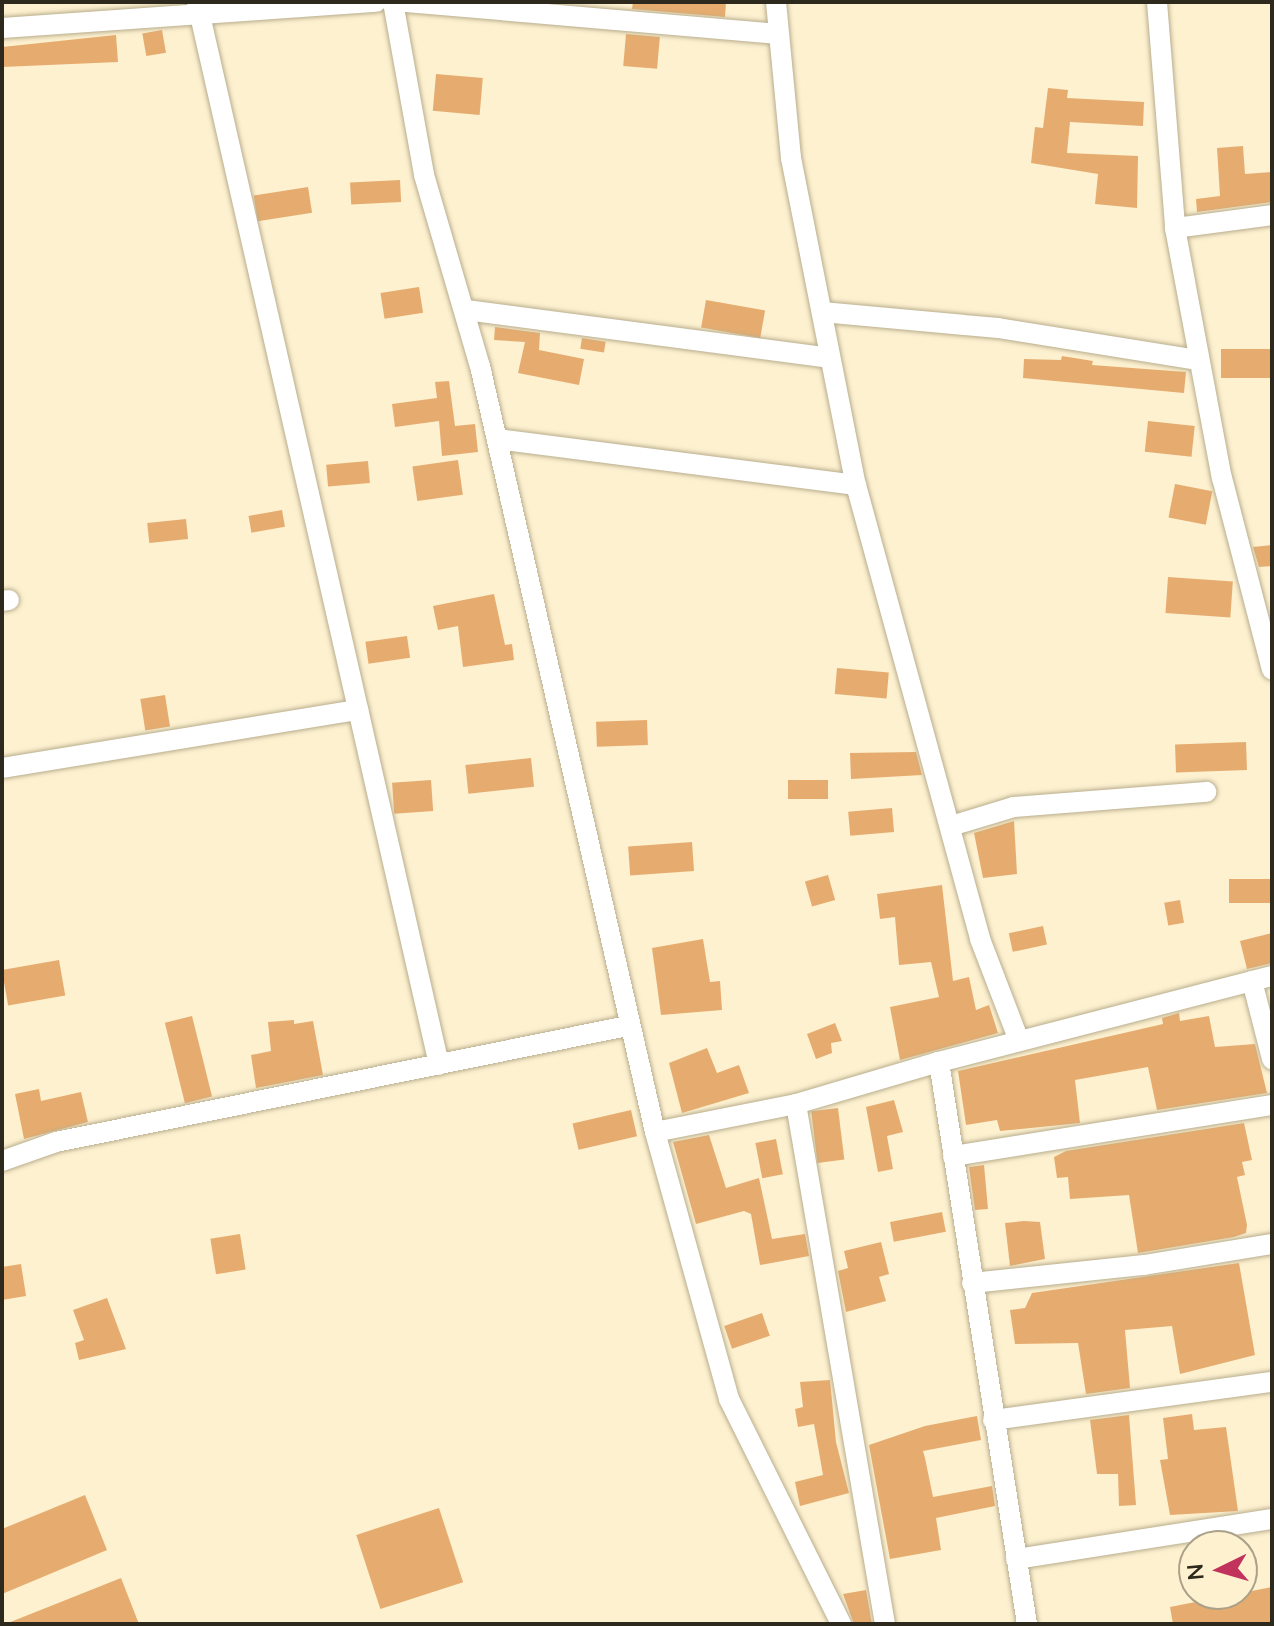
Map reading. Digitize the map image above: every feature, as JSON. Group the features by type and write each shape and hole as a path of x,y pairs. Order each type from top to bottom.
{"street":[{"path":"2,28 199,9 376,2"},
{"path":"393,2 424,175 466,310 627,1026 655,1132 729,1399 841,1624"},
{"path":"406,2 776,34"},
{"path":"776,2 776,34 791,158 856,485 980,939 1018,1038"},
{"path":"1157,2 1175,228 1222,478 1272,670"},
{"path":"199,9 439,1065"},
{"path":"1175,228 1272,215"},
{"path":"466,310 829,358"},
{"path":"822,312 998,328 1198,360"},
{"path":"497,439 856,485"},
{"path":"2,768 358,710"},
{"path":"951,826 1014,807 1206,792"},
{"path":"655,1132 796,1104 1018,1038 1262,979 1272,1059"},
{"path":"2,1161 56,1142 627,1026"},
{"path":"939,1062 1027,1624"},
{"path":"796,1104 885,1624"},
{"path":"953,1156 1272,1105"},
{"path":"972,1283 1144,1265 1272,1244"},
{"path":"993,1420 1272,1382"},
{"path":"1016,1559 1272,1519"}],"building":[{"path":"633,2 726,2 725,17 632,9"},
{"path":"162,30 166,53 146,56 142,33"},
{"path":"626,34 660,37 657,69 623,66"},
{"path":"116,35 118,62 2,67 2,47"},
{"path":"436,74 483,78 480,115 433,111"},
{"path":"1048,88 1068,90 1067,98 1144,102 1143,126 1070,122 1067,153 1138,156 1137,208 1095,204 1098,174 1031,163 1035,127 1043,128"},
{"path":"1243,146 1245,174 1272,172 1272,202 1197,212 1196,199 1220,196 1217,148"},
{"path":"400,180 401,202 351,205 350,183"},
{"path":"308,187 312,213 258,221 254,196"},
{"path":"419,287 423,313 385,319 380,293"},
{"path":"706,300 765,310 760,338 701,328"},
{"path":"495,327 540,333 539,350 584,359 579,385 518,373 525,342 494,340"},
{"path":"582,338 606,342 604,353 580,349"},
{"path":"1221,349 1272,349 1272,378 1221,378"},
{"path":"1062,356 1093,361 1092,365 1186,372 1184,393 1023,378 1024,359 1061,360"},
{"path":"449,381 455,426 475,424 478,452 442,456 439,421 395,427 392,404 437,398 435,382"},
{"path":"1148,421 1195,426 1192,457 1145,452"},
{"path":"458,460 463,495 417,501 412,466"},
{"path":"368,461 370,483 328,487 326,465"},
{"path":"1175,484 1212,491 1206,525 1169,517"},
{"path":"282,510 285,527 251,533 249,516"},
{"path":"186,519 188,539 149,543 147,523"},
{"path":"1272,545 1272,566 1259,567 1253,547"},
{"path":"1168,577 1233,582 1230,617 1165,613"},
{"path":"494,594 505,645 512,644 514,660 463,667 458,626 438,630 433,606"},
{"path":"407,636 410,658 368,664 365,642"},
{"path":"837,668 889,673 887,698 835,694"},
{"path":"165,695 170,727 145,731 140,699"},
{"path":"647,720 648,745 597,747 596,722"},
{"path":"1246,742 1247,770 1176,772 1175,744"},
{"path":"916,752 922,775 851,779 850,753"},
{"path":"531,758 534,787 468,794 465,765"},
{"path":"431,780 433,811 394,814 392,783"},
{"path":"788,780 828,780 828,799 788,799"},
{"path":"892,808 894,832 850,836 848,812"},
{"path":"1014,821 1017,874 983,878 974,833"},
{"path":"692,842 694,871 630,875 628,846"},
{"path":"828,875 835,900 812,907 805,882"},
{"path":"1229,879 1272,879 1272,903 1229,903"},
{"path":"942,885 953,981 969,977 976,1010 989,1005 998,1033 900,1060 890,1007 939,997 931,962 899,965 895,917 880,919 877,894"},
{"path":"1180,900 1184,923 1168,925 1164,903"},
{"path":"1043,926 1047,945 1013,952 1009,933"},
{"path":"1272,933 1272,963 1247,969 1240,941"},
{"path":"703,939 710,982 720,981 722,1010 661,1015 652,948"},
{"path":"59,960 65,995 8,1006 2,970"},
{"path":"1179,1013 1180,1021 1209,1016 1215,1047 1255,1044 1267,1093 1157,1110 1148,1067 1075,1080 1080,1123 1000,1131 997,1120 966,1125 958,1071 1163,1024 1162,1018"},
{"path":"192,1016 212,1097 185,1103 165,1023"},
{"path":"294,1020 294,1024 313,1021 323,1075 256,1088 251,1055 271,1051 268,1022"},
{"path":"835,1023 842,1041 831,1043 832,1053 816,1059 807,1034"},
{"path":"707,1048 717,1073 739,1065 749,1093 682,1113 669,1063"},
{"path":"39,1089 41,1101 81,1092 88,1122 24,1139 15,1094"},
{"path":"894,1100 903,1132 887,1136 893,1169 878,1172 866,1107"},
{"path":"838,1108 844,1160 818,1163 811,1111"},
{"path":"631,1110 637,1136 579,1150 573,1123"},
{"path":"1244,1123 1252,1160 1242,1162 1245,1175 1237,1177 1247,1225 1246,1233 1234,1237 1138,1253 1129,1195 1070,1199 1068,1177 1057,1178 1054,1157 1066,1151"},
{"path":"709,1135 726,1188 759,1178 772,1239 805,1234 809,1256 760,1265 751,1214 744,1211 696,1224 673,1142"},
{"path":"776,1139 783,1174 762,1178 755,1143"},
{"path":"984,1165 988,1209 975,1210 969,1167"},
{"path":"942,1212 946,1232 894,1242 890,1222"},
{"path":"1040,1222 1045,1259 1010,1266 1005,1223"},
{"path":"240,1234 246,1270 216,1274 210,1239"},
{"path":"881,1242 889,1274 879,1277 886,1301 846,1312 838,1271 848,1268 844,1251"},
{"path":"1239,1263 1255,1355 1180,1374 1172,1326 1125,1330 1130,1388 1086,1394 1078,1343 1015,1344 1010,1310 1025,1308 1032,1293"},
{"path":"21,1264 26,1296 2,1300 2,1267"},
{"path":"107,1298 126,1349 79,1360 75,1343 84,1340 73,1310"},
{"path":"762,1313 770,1336 732,1349 724,1326"},
{"path":"830,1380 836,1442 849,1493 800,1506 795,1482 823,1475 814,1424 798,1427 795,1409 803,1407 800,1382"},
{"path":"1192,1414 1194,1430 1226,1427 1238,1511 1170,1515 1160,1460 1168,1459 1163,1418"},
{"path":"1129,1415 1136,1505 1119,1506 1118,1474 1097,1474 1090,1420"},
{"path":"977,1416 981,1440 923,1451 933,1497 992,1486 995,1506 936,1518 941,1550 890,1559 869,1445 925,1426"},
{"path":"85,1495 107,1550 2,1594 2,1529"},
{"path":"439,1508 463,1582 380,1609 356,1535"},
{"path":"121,1578 139,1624 8,1624 8,1623"},
{"path":"1272,1587 1272,1624 1173,1624 1170,1607 1178,1605 1178,1610 1258,1610 1258,1590"},
{"path":"866,1590 872,1624 854,1624 843,1594"}]}
